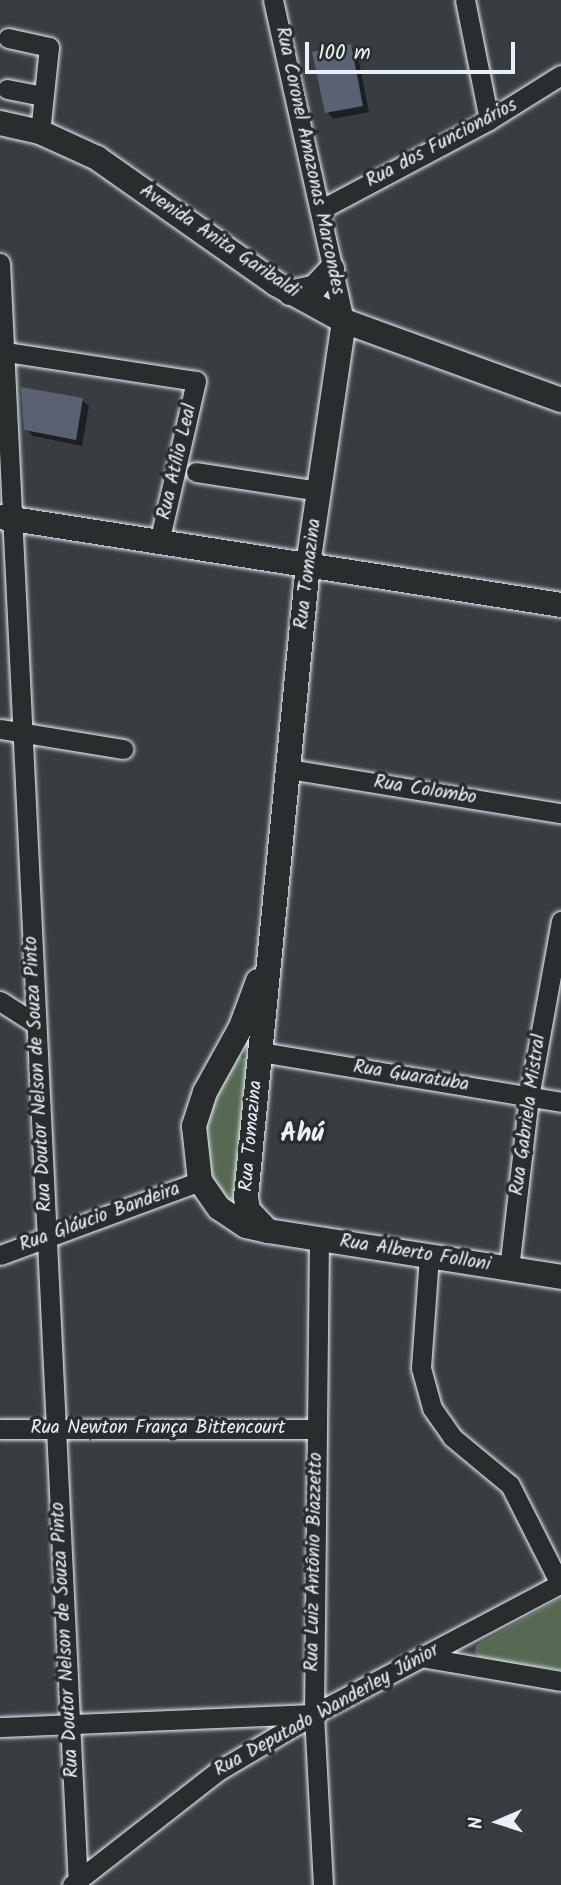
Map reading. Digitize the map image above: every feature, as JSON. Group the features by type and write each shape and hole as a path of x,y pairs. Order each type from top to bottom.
{"main road":[{"name":"Avenida Anita Garibaldi","path":"0,123 40,132 108,166 290,293 344,321 561,400"},
{"path":"290,293 315,287 332,269"},
{"name":"Rua Tomazina","path":"268,1231 248,1210 246,1197 308,565 344,321"},
{"path":"6,518 561,605"},
{"name":"Rua Tomazina","path":"268,1231 231,1219 200,1181 194,1126 205,1092 227,1054 261,973 274,912"},
{"path":"227,1054 260,1052"},
{"name":"Rua Alberto Folloni","path":"268,1231 561,1277"}],"street":[{"name":"Rua Coronel Amazonas Marcondes","path":"273,0 344,321"},
{"path":"465,0 489,120"},
{"path":"8,38 48,44 40,132"},
{"name":"Rua dos Funcionários","path":"320,210 489,120 561,75"},
{"path":"7,89 43,96"},
{"name":"Rua Doutor Nelson de Souza Pinto","path":"0,263 6,518 23,732 76,1884"},
{"name":"Rua Atílio Leal","path":"2,351 196,381 159,542"},
{"path":"196,472 319,491"},
{"path":"0,729 123,749"},
{"name":"Rua Colombo","path":"288,769 561,813"},
{"name":"Rua Gabriela Mistral","path":"509,1269 529,1097 561,921"},
{"path":"0,1001 36,1024"},
{"name":"Rua Guaratuba","path":"260,1052 561,1102"},
{"name":"Rua Gláucio Bandeira","path":"0,1255 200,1181"},
{"name":"Rua Luiz Antônio Biazzetto","path":"318,1238 314,1714 323,1885"},
{"path":"429,1256 421,1368 432,1408 452,1437 510,1485 560,1583"},
{"name":"Rua Newton França Bittencourt","path":"0,1429 317,1429"},
{"name":"Rua Deputado Wanderley Júnior","path":"76,1884 186,1793 314,1714 560,1583"},
{"path":"421,1657 561,1681"},
{"path":"0,1727 314,1714"}],"green space":[{"path":"235,1056 248,1059 234,1209 213,1189 202,1126"},
{"path":"561,1598 561,1670 480,1658 475,1653 476,1645"}],"building":[{"path":"351,44 363,106 325,113 312,52"},
{"path":"21,387 83,398 76,440 24,430"}],"district":[{"name":"Ahú","path":"302,1135"}]}
